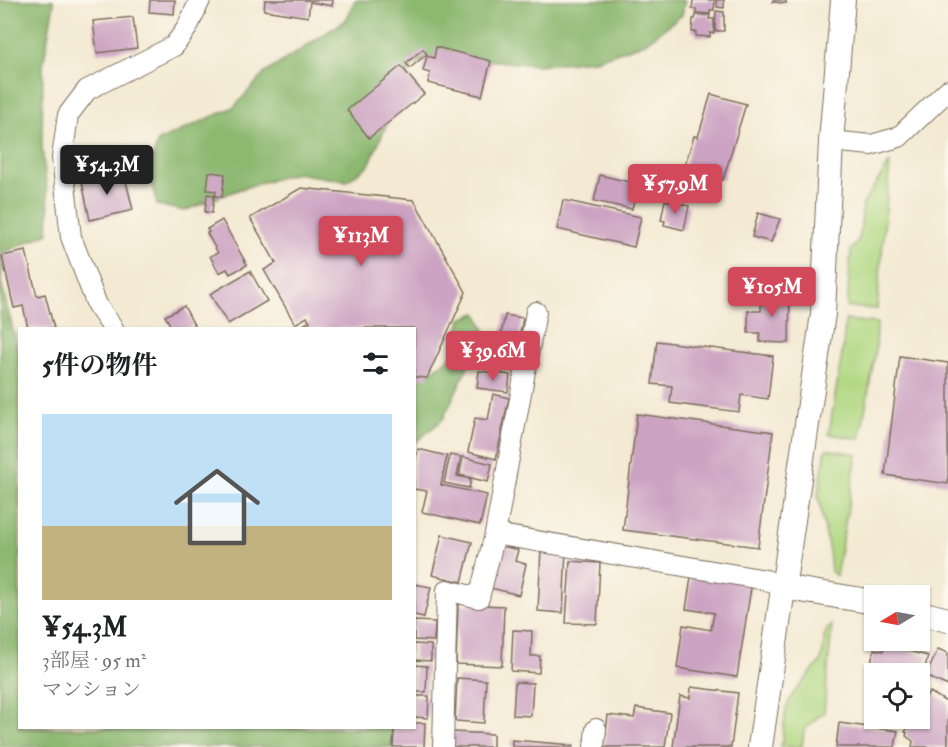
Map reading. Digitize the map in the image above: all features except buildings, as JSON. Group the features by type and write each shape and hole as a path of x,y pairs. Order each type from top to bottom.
{"street":[{"path":"112,327 97,305 71,237 62,158 68,115 87,90 174,46 187,28 200,0"},
{"path":"760,747 823,314 831,141 843,0"},
{"path":"831,141 871,145 899,137 948,90"},
{"path":"443,747 447,590 479,598 495,534 536,312"},
{"path":"495,534 766,580 782,587 864,600"},
{"path":"930,616 948,620"}],"green space":[{"path":"0,0 53,0 43,65 42,148 49,208 48,233 3,253 1,282 18,351 18,729 392,729 392,747 0,747"},
{"path":"355,0 685,0 682,15 645,43 595,60 536,65 436,55 412,66 369,165 347,181 296,173 240,189 184,211 157,205 149,170 158,141 234,107 265,73 346,20"},
{"path":"890,162 877,309 847,307 851,250 860,234 863,204"},
{"path":"477,313 485,330 443,419 416,442 416,383 451,357 461,319"},
{"path":"845,320 877,323 876,349 860,439 829,434"},
{"path":"826,449 857,454 836,576 831,571 818,495"},
{"path":"832,625 824,712 804,730 802,747 781,747 786,709 793,694 820,662 824,637"}]}
